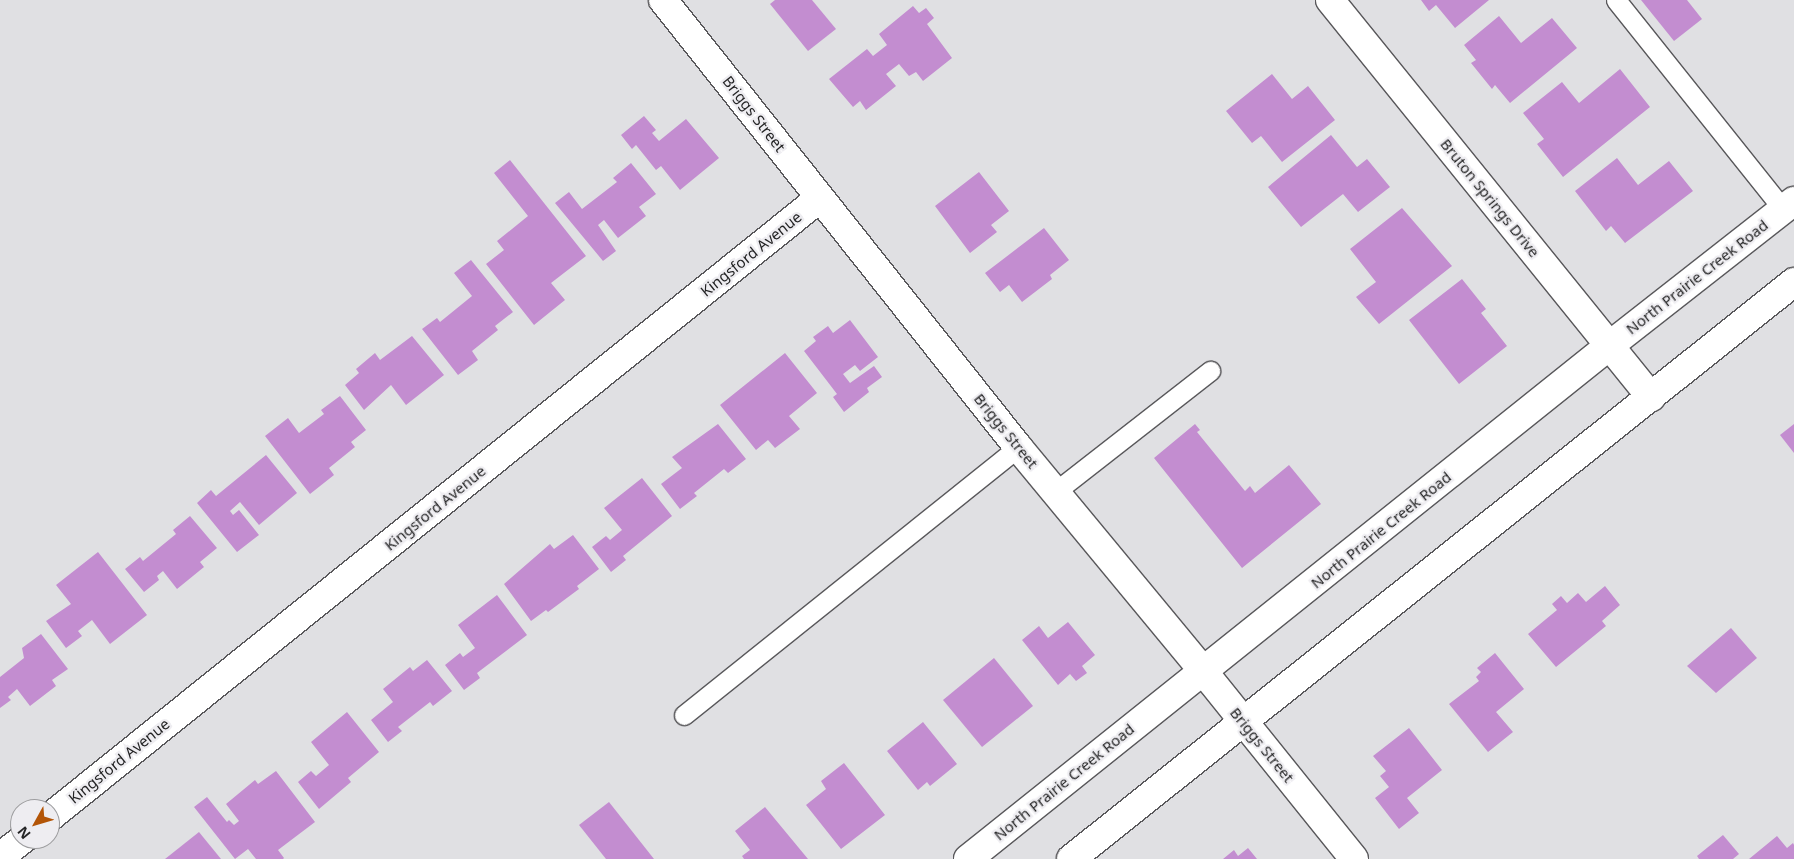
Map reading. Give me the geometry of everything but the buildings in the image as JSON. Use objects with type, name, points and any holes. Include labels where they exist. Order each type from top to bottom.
[{"type":"street","name":"Briggs Street","points":[[663,0],[1018,447],[1244,721],[1354,859]]},
{"type":"street","name":"Bruton Springs Drive","points":[[1330,0],[1651,397]]},
{"type":"street","name":"Kingsford Avenue","points":[[60,809],[820,198]]},
{"type":"street","name":"North Prairie Creek Road","points":[[968,859],[1609,346],[1789,205]]},
{"type":"street","points":[[1071,859],[1794,282]]},
{"type":"street","points":[[0,857],[10,849]]},
{"type":"lane","points":[[1616,0],[1789,205]]},
{"type":"lane","points":[[1055,492],[1210,371]]},
{"type":"lane","points":[[684,714],[1018,447]]}]
